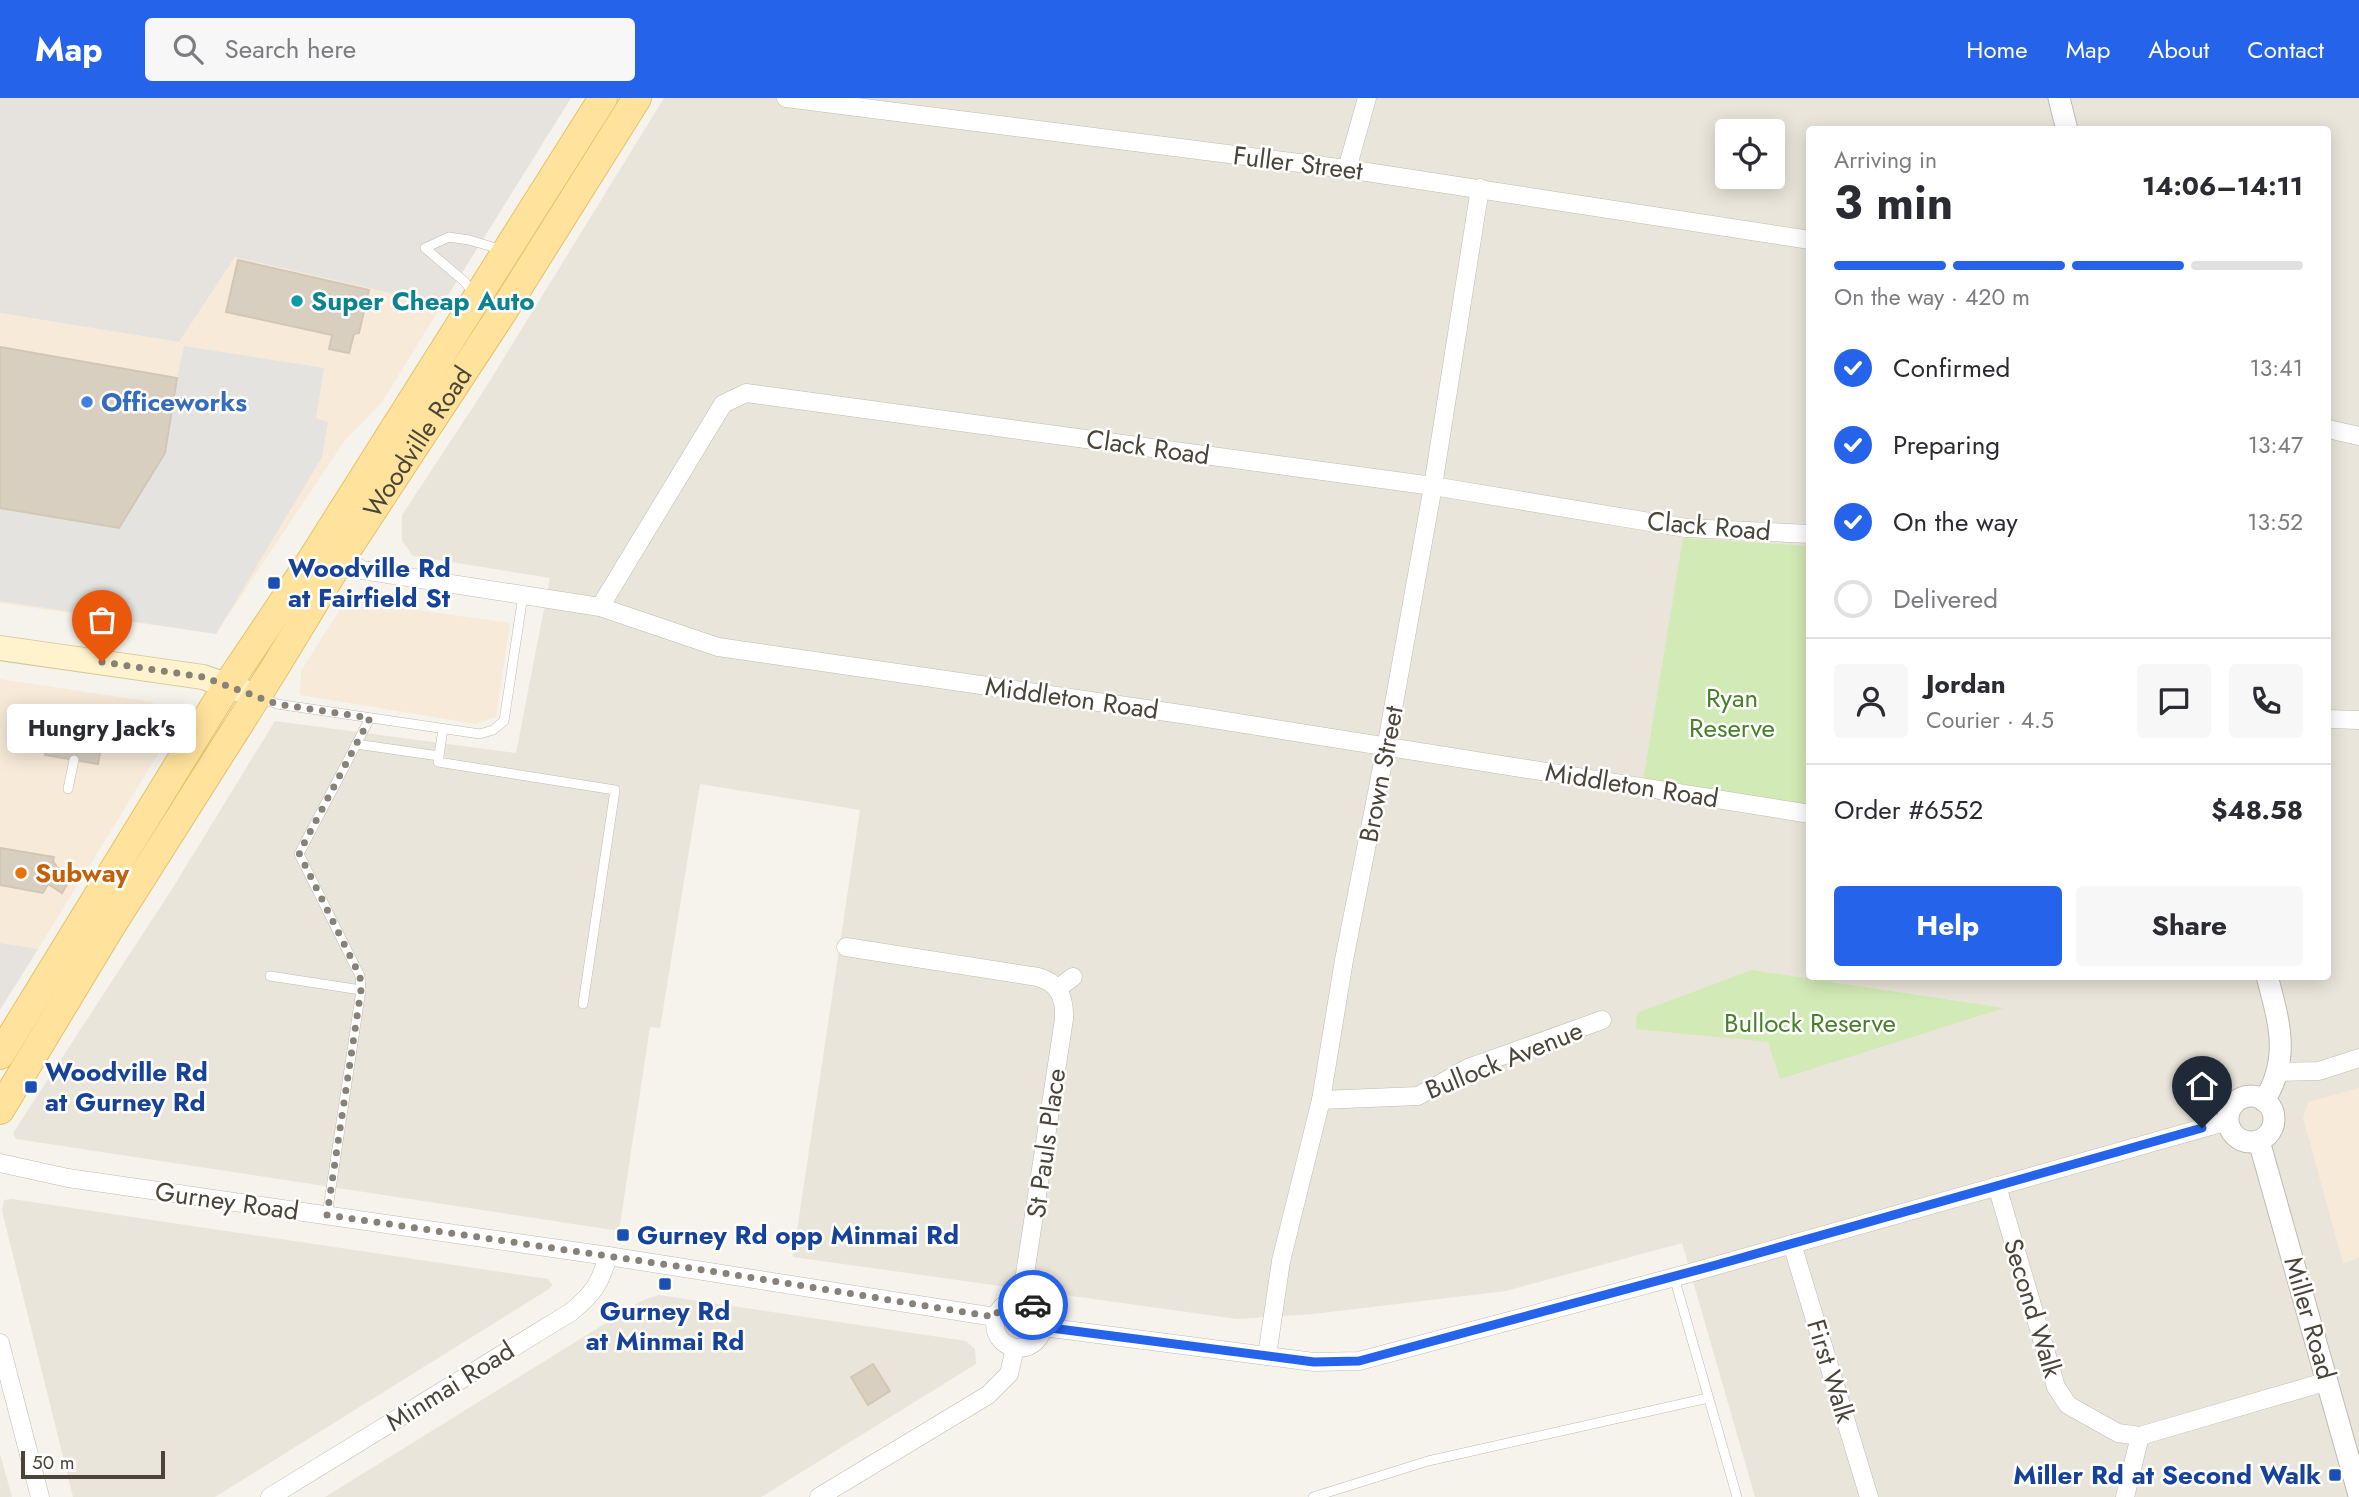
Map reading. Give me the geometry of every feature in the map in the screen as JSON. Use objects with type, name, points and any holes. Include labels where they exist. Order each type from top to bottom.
[{"type":"main road","name":"Woodville Road","points":[[0,1055],[228,684],[314,556],[603,98]]},
{"type":"main road","name":"Woodville Road","points":[[0,1110],[108,931],[342,557],[502,313],[636,98]]},
{"type":"main road","points":[[0,648],[203,677],[257,696]]},
{"type":"street","name":"Fuller Street","points":[[786,98],[1347,169],[1806,239]]},
{"type":"street","points":[[1347,169],[1367,98]]},
{"type":"street","points":[[2059,98],[2066,126]]},
{"type":"street","name":"Brown Street","points":[[1267,1356],[1281,1261],[1321,1100],[1344,960],[1387,746],[1433,486],[1480,188]]},
{"type":"street","name":"Clack Road","points":[[600,607],[723,404],[746,393],[1433,486],[1686,528],[1806,534]]},
{"type":"street","points":[[2331,430],[2359,436]]},
{"type":"street","name":"Middleton Road","points":[[342,557],[362,570],[600,607],[718,647],[1188,715],[1806,813]]},
{"type":"street","points":[[2331,719],[2359,720]]},
{"type":"street","points":[[846,947],[1038,977],[1058,988],[1073,977]]},
{"type":"street","points":[[2264,1101],[2279,1072],[2281,1044],[2268,980]]},
{"type":"street","name":"St Pauls Place","points":[[1021,1300],[1064,1019],[1065,1007],[1058,988]]},
{"type":"street","name":"Bullock Avenue","points":[[1321,1100],[1418,1096],[1468,1068],[1602,1020]]},
{"type":"street","points":[[2279,1072],[2319,1071],[2359,1058]]},
{"type":"street","points":[[2252,1097],[2264,1101],[2272,1112],[2273,1126],[2259,1141],[2245,1141],[2233,1134],[2228,1121],[2230,1108],[2240,1099],[2252,1097]]},
{"type":"street","points":[[1043,1327],[1314,1362],[1359,1361],[1674,1277],[2228,1121]]},
{"type":"street","name":"Miller Road","points":[[2259,1141],[2359,1495]]},
{"type":"street","name":"Gurney Road","points":[[0,1163],[68,1178],[608,1256],[995,1317]]},
{"type":"street","name":"Second Walk","points":[[1997,1186],[2056,1387],[2068,1405],[2118,1433],[2140,1436]]},
{"type":"street","name":"First Walk","points":[[1792,1244],[1869,1497]]},
{"type":"street","name":"Minmai Road","points":[[270,1497],[570,1312],[595,1289],[602,1278],[608,1256]]},
{"type":"street","points":[[1014,1300],[1021,1300],[1035,1306],[1043,1320],[1043,1327],[1036,1340],[1023,1348],[1015,1348],[1007,1345],[996,1334],[995,1317],[1002,1306],[1014,1300]]},
{"type":"street","points":[[0,1343],[4,1378],[40,1497]]},
{"type":"street","points":[[819,1497],[988,1395],[1009,1374],[1015,1348]]},
{"type":"street","points":[[2125,1497],[2140,1436],[2328,1381]]},
{"type":"lane","points":[[477,299],[465,282],[425,248],[449,237],[507,251]]},
{"type":"lane","points":[[257,696],[277,704],[443,729],[480,734],[493,730],[504,721],[523,595]]},
{"type":"lane","points":[[327,1215],[361,990],[360,976],[299,853],[370,718]]},
{"type":"lane","points":[[443,729],[438,762],[615,790],[583,1004]]},
{"type":"lane","points":[[356,744],[439,756]]},
{"type":"lane","points":[[68,789],[74,760]]},
{"type":"lane","points":[[270,976],[361,990]]},
{"type":"lane","points":[[1674,1277],[1737,1497]]},
{"type":"lane","points":[[1312,1497],[1427,1461],[1708,1398]]},
{"type":"shaded area","points":[[0,98],[571,98],[442,305],[235,257],[179,342],[0,313]]},
{"type":"shaded area","points":[[664,98],[2359,98],[2359,1497],[1755,1497],[1682,1243],[1506,1291],[1313,1314],[1237,1319],[793,1257],[860,810],[700,784],[660,1028],[650,1027],[619,1231],[16,1139],[13,1133],[172,889],[275,721],[516,753],[550,578],[413,556],[402,541],[402,515],[481,395]]},
{"type":"shaded area","points":[[235,257],[442,305],[382,402],[345,440],[216,634],[0,603],[0,313],[179,342]]},
{"type":"shaded area","points":[[184,346],[324,368],[316,418],[328,422],[322,457],[216,634],[0,601],[0,508],[119,528],[177,378]]},
{"type":"shaded area","points":[[346,600],[510,623],[496,717],[476,724],[300,695],[301,671]]},
{"type":"shaded area","points":[[0,679],[152,702],[173,730],[38,949],[0,943]]},
{"type":"shaded area","points":[[0,943],[38,949],[0,1010]]},
{"type":"shaded area","points":[[2359,1088],[2359,1258],[2343,1263],[2303,1118],[2308,1102]]},
{"type":"shaded area","points":[[12,1199],[548,1279],[552,1285],[215,1497],[73,1497],[2,1211],[4,1200]]},
{"type":"shaded area","points":[[659,1295],[966,1341],[975,1349],[976,1364],[761,1497],[325,1497],[643,1300]]},
{"type":"shaded area","points":[[0,1454],[12,1497],[0,1497]]},
{"type":"green space","name":"Ryan Reserve","points":[[1683,538],[1806,546],[1806,808],[1643,781]]},
{"type":"green space","name":"Bullock Reserve","points":[[1752,970],[2004,1008],[1780,1079],[1768,1042],[1636,1029],[1637,1013]]},
{"type":"building","name":"Super Cheap Auto","points":[[238,260],[369,290],[359,333],[354,334],[349,353],[329,349],[332,335],[226,312]]},
{"type":"building","points":[[0,347],[177,378],[165,453],[119,528],[0,508]]},
{"type":"building","points":[[35,707],[120,720],[116,745],[102,743],[98,764],[45,755],[50,725],[32,722]]},
{"type":"building","points":[[0,848],[54,857],[53,861],[57,867],[72,876],[62,893],[48,884],[43,893],[0,885]]},
{"type":"building","points":[[873,1364],[890,1391],[868,1405],[851,1377]]},
{"type":"way so far","points":[[102,662],[203,677],[277,704],[370,718],[299,853],[360,976],[361,990],[327,1215],[717,1272],[995,1317],[1002,1306],[1014,1300],[1033,1305]]},
{"type":"place","name":"Super Cheap Auto","points":[[297,301]]},
{"type":"place","name":"Officeworks","points":[[87,402]]},
{"type":"place","name":"Woodville Rd at Fairfield St","points":[[274,583]]},
{"type":"place","name":"Hungry Jack's","points":[[102,662]]},
{"type":"place","name":"Subway","points":[[21,873]]},
{"type":"place","name":"Woodville Rd at Gurney Rd","points":[[31,1087]]},
{"type":"place","name":"Gurney Rd opp Minmai Rd","points":[[623,1235]]},
{"type":"place","name":"Gurney Rd at Minmai Rd","points":[[665,1284]]},
{"type":"place","name":"Miller Rd at Second Walk","points":[[2335,1475]]},
{"type":"route","points":[[1033,1305],[1040,1312],[1043,1327],[1314,1362],[1359,1361],[1716,1265],[2202,1128]]}]
